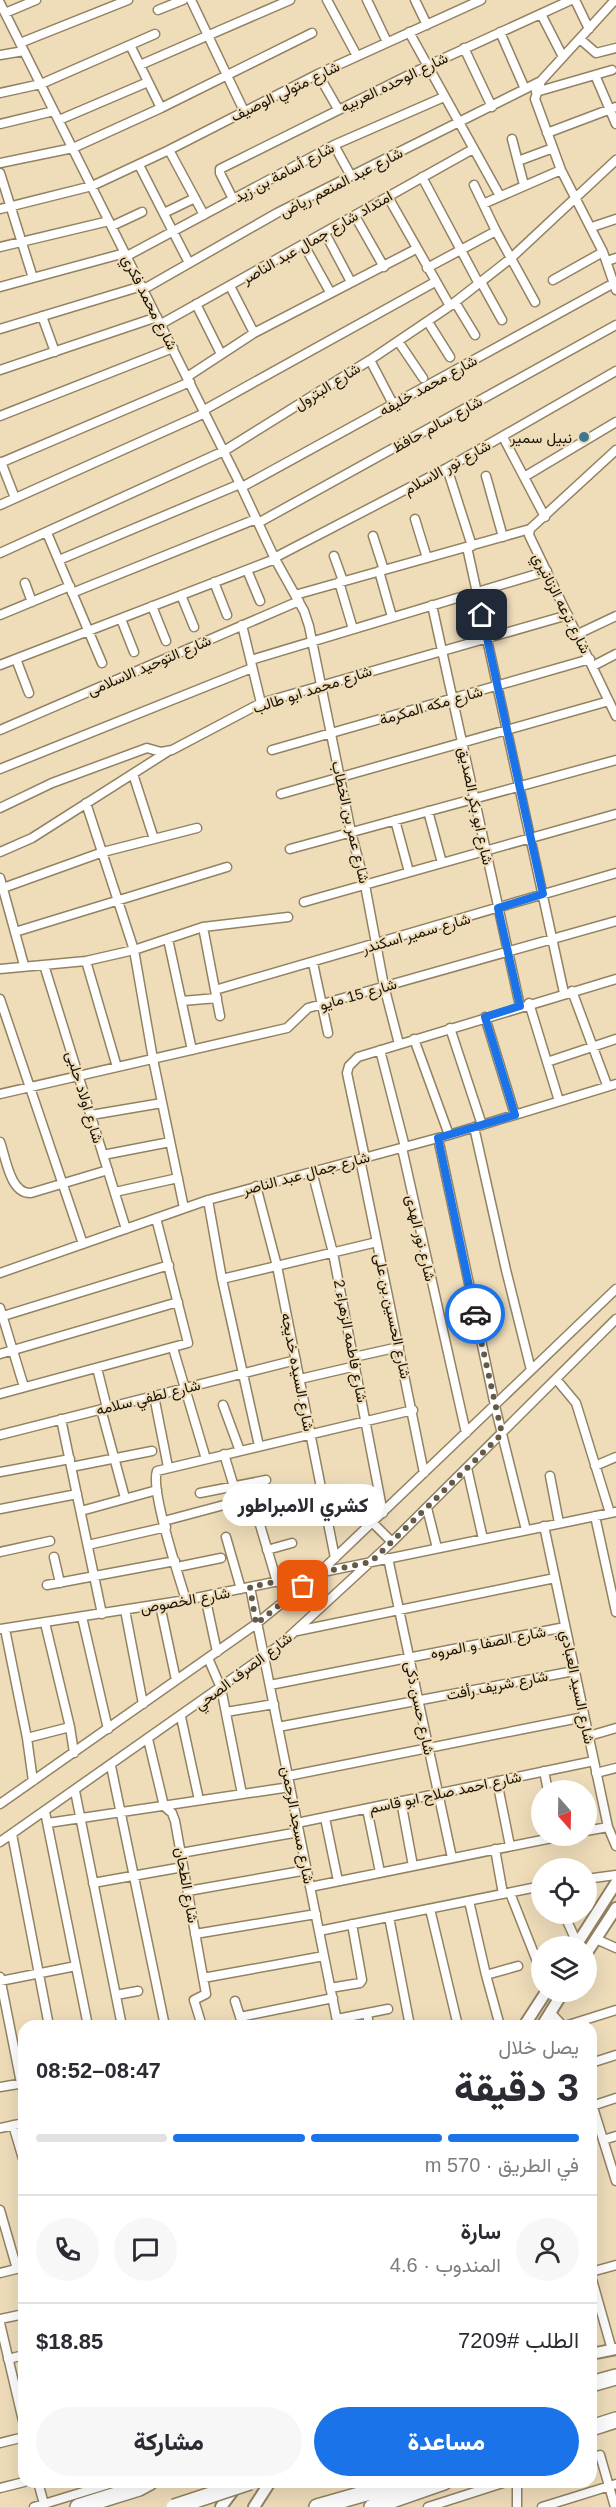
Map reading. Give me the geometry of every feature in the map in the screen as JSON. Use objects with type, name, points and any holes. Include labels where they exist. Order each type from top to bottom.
[{"type":"highway","points":[[597,2378],[613,2378]]},
{"type":"highway","points":[[597,2382],[613,2378]]},
{"type":"highway","points":[[597,2426],[616,2420]]},
{"type":"highway","points":[[78,2507],[139,2488]]},
{"type":"highway","points":[[174,2507],[232,2488]]},
{"type":"highway","points":[[317,2507],[384,2488]]},
{"type":"highway","points":[[372,2507],[427,2488]]},
{"type":"main road","points":[[582,1936],[616,1882]]},
{"type":"main road","points":[[597,1938],[616,1909]]},
{"type":"main road","points":[[528,2020],[540,2002]]},
{"type":"main road","points":[[545,2020],[556,2002]]},
{"type":"main road","points":[[597,2353],[614,2349]]},
{"type":"main road","points":[[220,2507],[234,2488]]},
{"type":"main road","points":[[254,2507],[266,2488]]},
{"type":"street","points":[[5,13],[36,0]]},
{"type":"street","points":[[0,56],[128,0]]},
{"type":"street","points":[[158,10],[183,0]]},
{"type":"street","points":[[191,0],[244,111]]},
{"type":"street","points":[[140,65],[290,0]]},
{"type":"street","points":[[327,0],[357,56]]},
{"type":"street","points":[[368,0],[387,42]]},
{"type":"street","points":[[415,0],[427,25]]},
{"type":"street","name":"شارع متولي الوصيف","points":[[0,209],[92,186],[169,150],[318,74],[481,0]]},
{"type":"street","points":[[573,0],[589,29]]},
{"type":"street","name":"شارع الوحده العربيه","points":[[233,199],[220,169],[464,48],[573,0]]},
{"type":"street","points":[[615,1],[541,81],[536,92],[536,105],[561,170],[592,227],[615,286]]},
{"type":"street","name":"شارع محمد فكري","points":[[0,3],[241,485],[274,558],[297,598]]},
{"type":"street","points":[[542,14],[563,57]]},
{"type":"street","points":[[409,32],[500,196]]},
{"type":"street","points":[[500,32],[525,89]]},
{"type":"street","points":[[0,163],[73,148],[161,108],[312,33]]},
{"type":"street","points":[[0,93],[40,84],[155,34]]},
{"type":"street","points":[[580,39],[596,53],[616,48]]},
{"type":"street","points":[[130,45],[161,108]]},
{"type":"street","points":[[464,48],[492,107]]},
{"type":"street","points":[[536,92],[612,70]]},
{"type":"street","points":[[318,74],[338,109]]},
{"type":"street","points":[[595,75],[613,108],[616,124]]},
{"type":"street","name":"شارع عبد المنعم رياض","points":[[0,329],[143,288],[277,213],[541,81]]},
{"type":"street","points":[[0,124],[57,116],[148,82]]},
{"type":"street","name":"شارع أسامة بن زيد","points":[[0,286],[126,254],[174,233],[334,145],[444,97]]},
{"type":"street","points":[[547,133],[613,108]]},
{"type":"street","points":[[512,139],[524,185]]},
{"type":"street","points":[[334,145],[351,176]]},
{"type":"street","points":[[518,161],[553,148]]},
{"type":"street","name":"امتداد شارع جمال عبد الناصر","points":[[0,370],[159,320],[196,304],[474,149]]},
{"type":"street","points":[[169,150],[204,215]]},
{"type":"street","name":"شارع البترول","points":[[0,553],[224,451],[370,360],[453,304],[510,259],[616,160]]},
{"type":"street","points":[[138,165],[189,263]]},
{"type":"street","points":[[483,204],[561,170]]},
{"type":"street","points":[[0,173],[33,278]]},
{"type":"street","points":[[422,177],[460,249],[502,320]]},
{"type":"street","points":[[474,185],[495,231],[535,302]]},
{"type":"street","points":[[388,197],[435,282],[475,335]]},
{"type":"street","points":[[164,213],[195,198]]},
{"type":"street","points":[[0,247],[111,223],[142,212]]},
{"type":"street","points":[[355,216],[384,267]]},
{"type":"street","points":[[592,227],[616,219]]},
{"type":"street","points":[[427,268],[495,231]]},
{"type":"street","points":[[326,233],[351,282]]},
{"type":"street","points":[[304,245],[330,292]]},
{"type":"street","points":[[15,498],[1,462],[189,380],[221,354],[254,333],[416,249]]},
{"type":"street","points":[[553,280],[603,252]]},
{"type":"street","points":[[607,261],[616,258]]},
{"type":"street","points":[[0,505],[204,411],[435,282]]},
{"type":"street","points":[[230,286],[254,333]]},
{"type":"street","name":"شارع محمد خليفه","points":[[59,560],[241,485],[615,286]]},
{"type":"street","points":[[196,304],[221,354]]},
{"type":"street","points":[[42,316],[56,352]]},
{"type":"street","points":[[428,322],[450,357]]},
{"type":"street","name":"شارع سالم حافظ","points":[[0,614],[257,521],[616,325]]},
{"type":"street","points":[[398,341],[423,378]]},
{"type":"street","points":[[0,416],[173,348]]},
{"type":"street","points":[[370,360],[393,404]]},
{"type":"street","name":"شارع نور الاسلام","points":[[274,558],[447,468],[616,371]]},
{"type":"street","points":[[524,477],[616,422]]},
{"type":"street","points":[[503,436],[545,517]]},
{"type":"street","points":[[530,530],[616,451]]},
{"type":"street","points":[[447,468],[470,546],[477,592],[553,939],[568,992],[612,1085]]},
{"type":"street","points":[[486,476],[503,537]]},
{"type":"street","points":[[415,519],[427,558]]},
{"type":"street","name":"شارع التوحيد الاسلامى","points":[[0,730],[242,625],[297,598],[341,582],[530,530]]},
{"type":"street","name":"شارع ترعه الزنانيري","points":[[530,530],[530,540],[612,701],[616,716]]},
{"type":"street","points":[[47,533],[102,663]]},
{"type":"street","points":[[373,536],[392,617]]},
{"type":"street","points":[[334,556],[353,629]]},
{"type":"street","points":[[0,665],[274,558]]},
{"type":"street","points":[[247,570],[260,601]]},
{"type":"street","points":[[0,768],[312,641],[547,571]]},
{"type":"street","points":[[214,582],[227,615]]},
{"type":"street","points":[[25,583],[32,602]]},
{"type":"street","points":[[181,595],[195,627]]},
{"type":"street","name":"شارع عمر بن الخطاب","points":[[297,598],[312,641],[351,832],[365,885],[384,986],[399,1044]]},
{"type":"street","name":"شارع ابو بكر الصديق","points":[[432,605],[520,1006]]},
{"type":"street","points":[[152,606],[166,641]]},
{"type":"street","name":"شارع محمد ابو طالب","points":[[0,808],[52,783],[147,748],[167,752],[261,703],[568,615]]},
{"type":"street","points":[[578,634],[616,616]]},
{"type":"street","points":[[121,618],[134,652]]},
{"type":"street","points":[[242,625],[261,703]]},
{"type":"street","points":[[592,663],[616,654]]},
{"type":"street","points":[[16,659],[29,693]]},
{"type":"street","name":"شارع مكه المكرمة","points":[[272,750],[452,698],[592,663]]},
{"type":"street","points":[[281,794],[612,701]]},
{"type":"street","points":[[0,852],[32,838],[167,752]]},
{"type":"street","points":[[290,849],[616,759]]},
{"type":"street","points":[[133,774],[153,839]]},
{"type":"street","points":[[86,803],[134,950],[153,1059],[184,1208]]},
{"type":"street","points":[[428,811],[442,863]]},
{"type":"street","points":[[304,902],[616,814]]},
{"type":"street","points":[[395,820],[409,872]]},
{"type":"street","points":[[3,888],[102,852],[197,828]]},
{"type":"street","points":[[15,932],[227,867]]},
{"type":"street","name":"شارع سمير اسكندر","points":[[182,1001],[216,994],[616,873]]},
{"type":"street","points":[[0,878],[24,965]]},
{"type":"street","points":[[0,969],[86,961],[134,950],[203,927],[288,917]]},
{"type":"street","name":"شارع 15 مايو","points":[[0,1094],[287,1028],[304,1010],[322,1004],[616,921]]},
{"type":"street","points":[[203,927],[220,1016]]},
{"type":"street","points":[[168,939],[192,1050]]},
{"type":"street","points":[[86,961],[117,1067]]},
{"type":"street","points":[[313,963],[328,1033]]},
{"type":"street","name":"شارع اولاد حلبى","points":[[44,964],[126,1229]]},
{"type":"street","points":[[380,1050],[529,1003],[616,979]]},
{"type":"street","points":[[0,999],[83,1244]]},
{"type":"street","points":[[529,1003],[559,1101]]},
{"type":"street","points":[[485,1017],[515,1115]]},
{"type":"street","points":[[450,1028],[478,1126],[506,1270],[531,1370]]},
{"type":"street","points":[[414,1039],[448,1135]]},
{"type":"street","points":[[547,1062],[616,1039]]},
{"type":"street","name":"شارع الحسين بن على","points":[[380,1050],[358,1057],[349,1066],[347,1072],[424,1473]]},
{"type":"street","name":"شارع نور الهدى","points":[[380,1050],[466,1433]]},
{"type":"street","name":"شارع جمال عبد الناصر","points":[[0,1273],[208,1200],[403,1148],[612,1085]]},
{"type":"street","points":[[91,1115],[162,1103]]},
{"type":"street","points":[[438,1138],[495,1406],[526,1530]]},
{"type":"street","points":[[0,1142],[14,1183],[24,1194],[108,1170]]},
{"type":"street","points":[[103,1155],[170,1142]]},
{"type":"street","name":"شارع فاطمه الزهراء 2","points":[[312,1171],[333,1253],[383,1513]]},
{"type":"street","points":[[114,1192],[178,1178]]},
{"type":"street","name":"شارع السيده خديجه","points":[[256,1186],[277,1266],[334,1558]]},
{"type":"street","points":[[208,1200],[222,1279],[259,1446]]},
{"type":"street","points":[[0,1394],[185,1345],[189,1341],[156,1218]]},
{"type":"street","points":[[222,1279],[378,1242]]},
{"type":"street","points":[[24,1388],[1,1314],[169,1265]]},
{"type":"street","name":"شارع الصرف الصحي","points":[[0,1804],[256,1624],[319,1573],[616,1289]]},
{"type":"street","points":[[0,1354],[178,1302]]},
{"type":"street","name":"شارع الصرف الصحي","points":[[0,1842],[264,1659],[392,1542],[616,1319]]},
{"type":"street","points":[[300,1379],[399,1347]]},
{"type":"street","points":[[173,1348],[206,1459]]},
{"type":"street","name":"شارع لطفي سلامه","points":[[0,1434],[296,1360]]},
{"type":"street","points":[[97,1368],[115,1459],[126,1498]]},
{"type":"street","points":[[556,1379],[574,1399],[595,1466],[613,1513]]},
{"type":"street","points":[[154,1396],[168,1467]]},
{"type":"street","points":[[223,1405],[240,1451]]},
{"type":"street","points":[[186,1600],[157,1490],[155,1475],[159,1470],[412,1410]]},
{"type":"street","points":[[61,1419],[102,1614]]},
{"type":"street","points":[[0,1472],[115,1459],[152,1451]]},
{"type":"street","points":[[224,1454],[239,1501]]},
{"type":"street","points":[[595,1466],[616,1457]]},
{"type":"street","points":[[467,1468],[483,1539]]},
{"type":"street","points":[[550,1476],[559,1523]]},
{"type":"street","points":[[200,1492],[267,1480]]},
{"type":"street","points":[[81,1511],[157,1490]]},
{"type":"street","points":[[0,1509],[77,1494]]},
{"type":"street","points":[[88,1545],[251,1497],[277,1582]]},
{"type":"street","points":[[305,1506],[324,1501]]},
{"type":"street","points":[[427,1508],[437,1548]]},
{"type":"street","points":[[257,1516],[281,1510]]},
{"type":"street","name":"شارع الخصوص","points":[[2,1629],[160,1605],[613,1513]]},
{"type":"street","points":[[595,1516],[616,1612]]},
{"type":"street","points":[[373,1523],[392,1542]]},
{"type":"street","name":"شارع السيد العبادي","points":[[544,1526],[608,1827],[616,1846]]},
{"type":"street","name":"شارع مسجد الرحمن","points":[[226,1537],[246,1588],[270,1685],[337,2020]]},
{"type":"street","points":[[0,1552],[50,1541]]},
{"type":"street","points":[[267,1550],[292,1543]]},
{"type":"street","points":[[54,1557],[60,1583]]},
{"type":"street","points":[[47,1585],[221,1558]]},
{"type":"street","name":"شارع حسن ذكى","points":[[388,1558],[452,1858]]},
{"type":"street","points":[[296,1631],[555,1578]]},
{"type":"street","points":[[205,1596],[217,1652]]},
{"type":"street","points":[[160,1605],[176,1680]]},
{"type":"street","points":[[125,1610],[143,1704]]},
{"type":"street","points":[[82,1617],[108,1729]]},
{"type":"street","points":[[45,1623],[74,1753]]},
{"type":"street","name":"شارع الصفا و المروه","points":[[270,1685],[565,1627]]},
{"type":"street","points":[[2,1629],[27,1738],[33,1781]]},
{"type":"street","points":[[208,1658],[221,1688],[243,1794]]},
{"type":"street","name":"شارع شريف رأفت","points":[[278,1727],[574,1671]]},
{"type":"street","points":[[226,1712],[274,1704]]},
{"type":"street","points":[[181,1717],[199,1800]]},
{"type":"street","points":[[288,1776],[584,1717]]},
{"type":"street","points":[[27,1738],[70,1727]]},
{"type":"street","points":[[589,1736],[616,1728]]},
{"type":"street","name":"شارع الطحان","points":[[148,1739],[164,1806],[175,1818],[203,1978]]},
{"type":"street","name":"شارع احمد صلاح ابو قاسم","points":[[181,1852],[298,1828],[325,1818],[594,1761]]},
{"type":"street","points":[[111,1766],[164,2020]]},
{"type":"street","points":[[596,1773],[616,1768]]},
{"type":"street","points":[[544,1771],[546,1780]]},
{"type":"street","points":[[497,1781],[510,1846]]},
{"type":"street","points":[[48,1823],[290,1787]]},
{"type":"street","points":[[75,1791],[121,2020]]},
{"type":"street","points":[[401,1802],[413,1866]]},
{"type":"street","points":[[367,1809],[380,1872]]},
{"type":"street","points":[[45,1812],[87,2020]]},
{"type":"street","points":[[325,1818],[338,1881]]},
{"type":"street","points":[[597,1829],[608,1827]]},
{"type":"street","points":[[12,1834],[48,2020]]},
{"type":"street","points":[[310,1887],[531,1842]]},
{"type":"street","points":[[495,1849],[507,1893],[531,1949]]},
{"type":"street","points":[[93,1883],[183,1867]]},
{"type":"street","points":[[188,1892],[307,1870]]},
{"type":"street","points":[[597,1878],[616,1875]]},
{"type":"street","points":[[319,1931],[531,1888]]},
{"type":"street","points":[[469,1901],[498,2020]]},
{"type":"street","points":[[430,1909],[457,2020]]},
{"type":"street","points":[[195,1934],[316,1914]]},
{"type":"street","points":[[389,1917],[409,2020]]},
{"type":"street","points":[[330,1988],[360,1983],[362,1980],[352,1924]]},
{"type":"street","points":[[597,1940],[616,1948]]},
{"type":"street","points":[[200,2020],[194,2000],[206,1994],[203,1978],[324,1956]]},
{"type":"street","points":[[18,2064],[0,1979],[76,1966]]},
{"type":"street","points":[[486,1975],[518,1966]]},
{"type":"street","points":[[116,1995],[138,1991]]},
{"type":"street","points":[[240,2017],[333,1998]]},
{"type":"street","points":[[235,2001],[241,2020]]},
{"type":"street","points":[[346,2020],[388,2009]]},
{"type":"street","points":[[584,2020],[616,2010]]},
{"type":"street","points":[[550,2012],[558,2020]]},
{"type":"street","points":[[367,2013],[368,2020]]},
{"type":"street","points":[[597,2061],[616,2055]]},
{"type":"street","points":[[0,2087],[18,2084]]},
{"type":"street","points":[[597,2102],[616,2098]]},
{"type":"street","points":[[597,2120],[615,2171],[616,2181]]},
{"type":"street","points":[[0,2128],[18,2124]]},
{"type":"street","points":[[13,2125],[18,2142]]},
{"type":"street","points":[[603,2140],[616,2136]]},
{"type":"street","points":[[0,2210],[18,2260]]},
{"type":"street","points":[[597,2272],[616,2265]]},
{"type":"street","points":[[0,2273],[18,2269]]},
{"type":"street","points":[[597,2294],[614,2349]]},
{"type":"street","points":[[18,2316],[0,2321],[18,2399]]},
{"type":"street","points":[[9,2359],[18,2357]]},
{"type":"street","points":[[0,2443],[18,2438]]},
{"type":"street","points":[[600,2455],[613,2485],[615,2507]]},
{"type":"street","points":[[0,2488],[18,2484]]},
{"type":"street","points":[[543,2507],[613,2485]]},
{"type":"street","points":[[40,2488],[44,2504]]},
{"type":"street","points":[[33,2507],[96,2488]]},
{"type":"street","points":[[428,2507],[487,2488]]},
{"type":"street","points":[[517,2488],[517,2507]]},
{"type":"way so far","points":[[303,1586],[256,1624],[250,1587],[371,1562],[502,1434],[475,1314]]},
{"type":"place","name":"نبيل سمير","points":[[584,437]]},
{"type":"place","name":"كشري الامبراطور","points":[[303,1586]]},
{"type":"route","points":[[475,1314],[438,1138],[515,1115],[485,1017],[520,1006],[498,908],[543,894],[482,615]]}]
